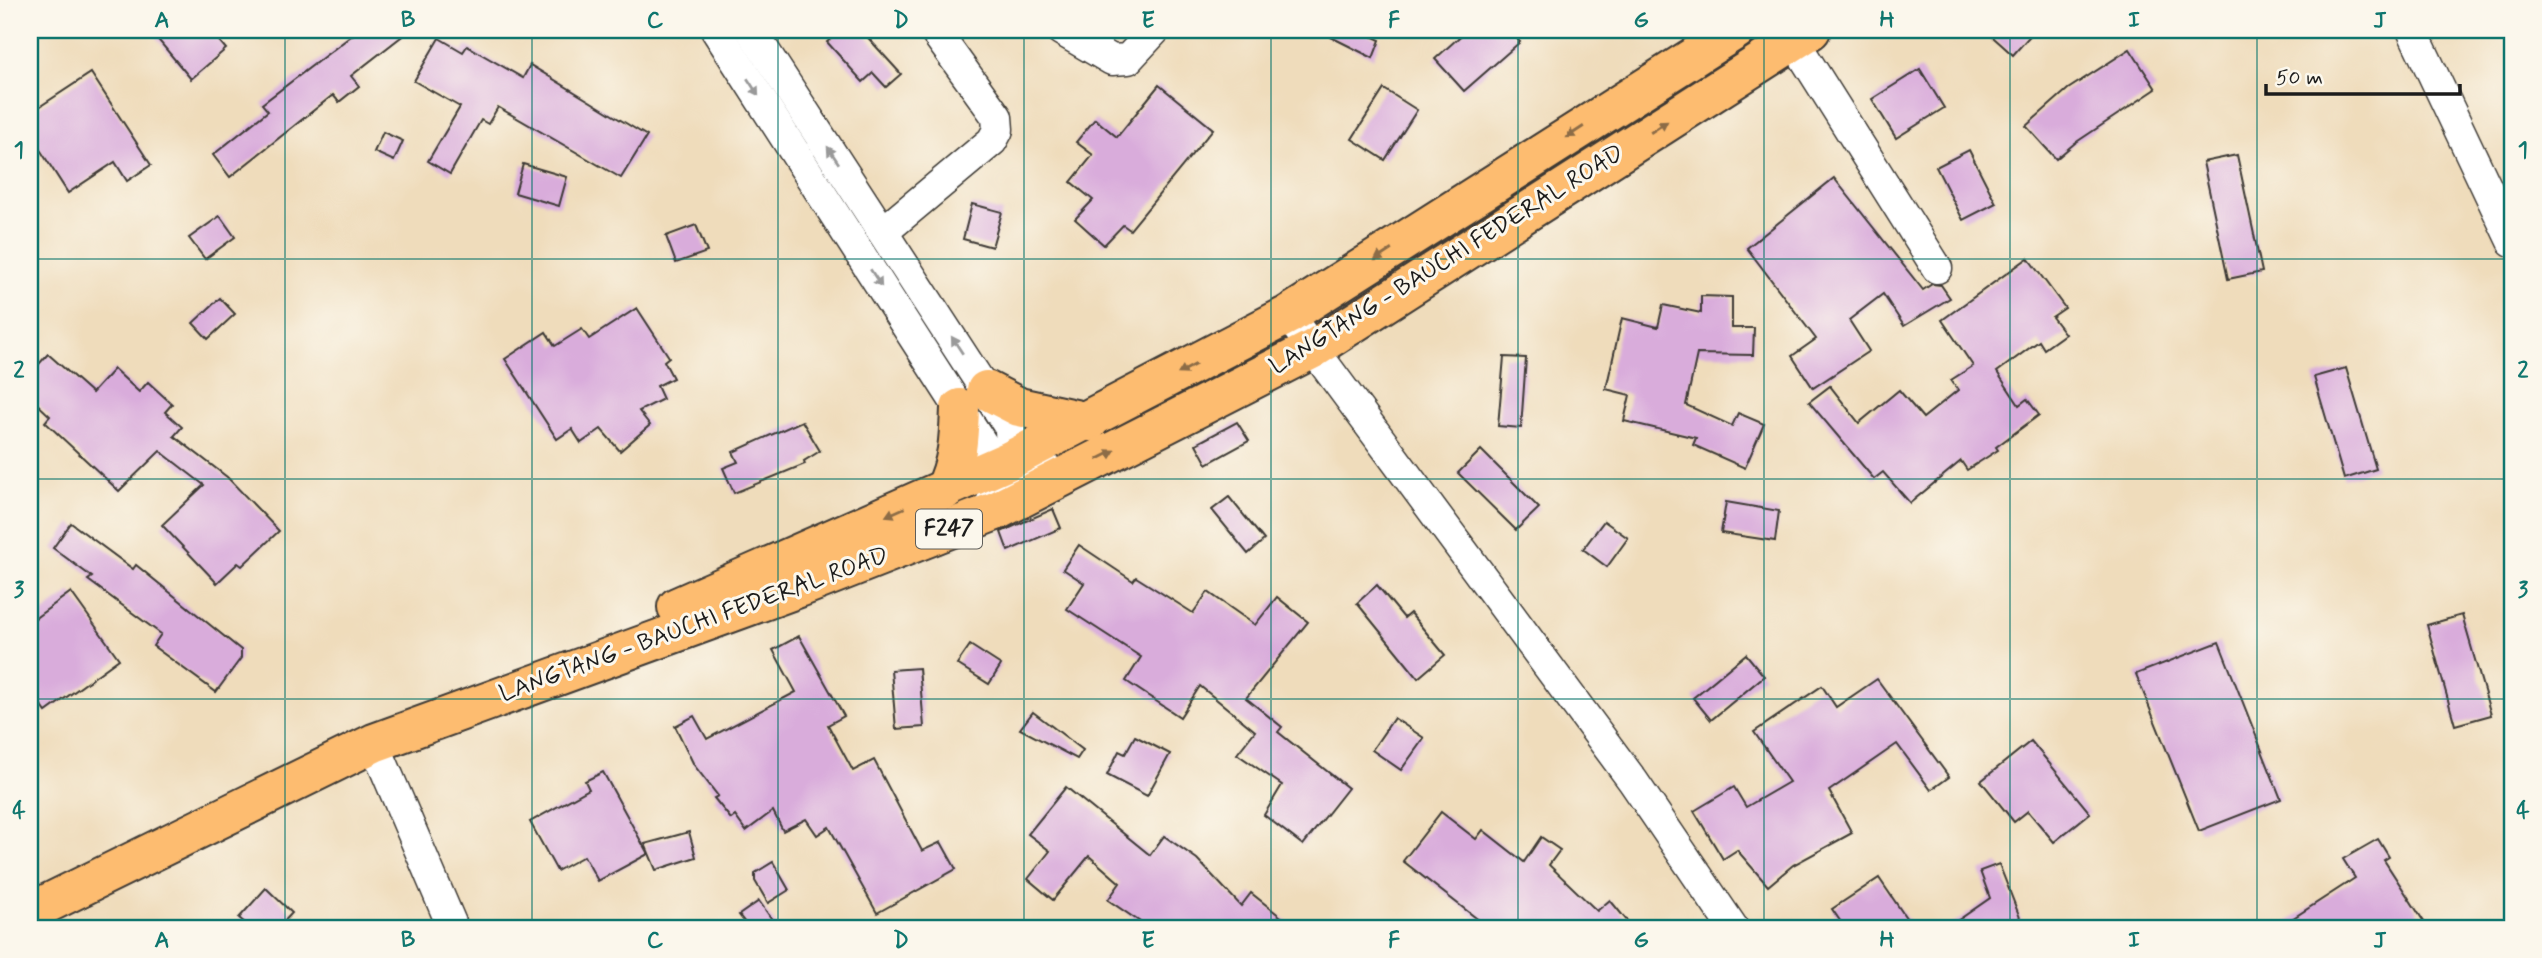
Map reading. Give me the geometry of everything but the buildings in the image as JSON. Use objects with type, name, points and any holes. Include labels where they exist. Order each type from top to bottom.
[{"type":"main road","name":"LANGTANG - BAUCHI FEDERAL ROAD","points":[[30,889],[944,491],[1089,422],[1288,315],[1736,30]]},
{"type":"main road","name":"LANGTANG - BAUCHI FEDERAL ROAD","points":[[30,912],[374,743],[799,588],[986,515],[1313,349],[1802,35]]},
{"type":"main road","points":[[944,491],[953,474],[973,399],[1089,422]]},
{"type":"street","points":[[716,30],[973,399],[1010,428],[1013,441],[1009,461],[986,515]]},
{"type":"street","points":[[751,30],[884,231],[973,399]]},
{"type":"street","points":[[884,231],[992,141],[998,130],[997,117],[934,30]]},
{"type":"street","points":[[1061,30],[1112,60],[1128,59],[1155,30]]},
{"type":"street","points":[[2412,30],[2512,241]]},
{"type":"street","points":[[1802,35],[1937,268]]},
{"type":"street","points":[[1288,315],[1633,781],[1733,928]]},
{"type":"street","points":[[1009,461],[1066,475]]},
{"type":"street","points":[[374,743],[453,928]]}]
